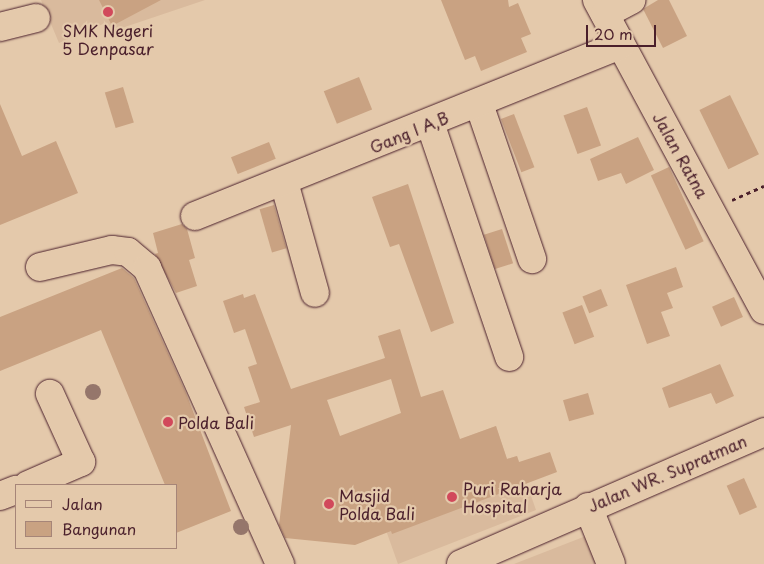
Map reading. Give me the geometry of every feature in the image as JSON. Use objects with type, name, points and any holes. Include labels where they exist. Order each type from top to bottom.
[{"type":"street","points":[[601,7],[631,0]]},
{"type":"street","name":"Jalan Ratna","points":[[601,7],[764,310]]},
{"type":"street","points":[[0,28],[36,18]]},
{"type":"street","name":"Gang I A,B","points":[[195,216],[479,104],[621,45]]},
{"type":"street","points":[[479,104],[532,259]]},
{"type":"street","points":[[430,123],[509,357]]},
{"type":"street","points":[[284,182],[315,293]]},
{"type":"street","points":[[40,267],[112,250],[128,252],[147,268],[280,564]]},
{"type":"street","points":[[30,484],[81,462],[50,394]]},
{"type":"street","name":"Jalan WR. Supratman","points":[[472,562],[588,507],[764,432]]},
{"type":"street","points":[[0,496],[15,490]]},
{"type":"street","points":[[588,507],[611,564]]},
{"type":"path","points":[[711,210],[764,186]]},
{"type":"shaded area","name":"SMK Negeri 5 Denpasar","points":[[41,0],[205,0],[107,33],[103,24],[59,43]]},
{"type":"shaded area","name":"Puri Raharja Hospital","points":[[496,426],[507,459],[517,456],[536,510],[398,564],[366,474]]},
{"type":"shaded area","name":"Puri Raharja Hospital","points":[[591,534],[602,564],[514,564]]},
{"type":"building","points":[[99,0],[161,0],[112,26]]},
{"type":"building","points":[[441,0],[508,0],[509,7],[518,3],[531,34],[521,38],[527,52],[481,71],[475,56],[465,60]]},
{"type":"building","points":[[658,0],[669,0],[687,36],[663,48],[643,9]]},
{"type":"building","points":[[359,77],[372,109],[337,124],[324,91]]},
{"type":"building","points":[[123,87],[134,122],[116,128],[105,93]]},
{"type":"building","points":[[730,95],[759,154],[728,169],[699,110]]},
{"type":"building","points":[[0,104],[22,156],[56,141],[78,193],[0,225]]},
{"type":"building","points":[[587,107],[601,146],[578,154],[564,116]]},
{"type":"building","points":[[514,114],[534,167],[521,172],[501,119]]},
{"type":"building","points":[[638,137],[654,170],[626,184],[621,173],[598,181],[590,159]]},
{"type":"building","points":[[269,142],[276,159],[238,174],[231,157]]},
{"type":"building","points":[[669,167],[704,241],[686,250],[651,175]]},
{"type":"building","points":[[408,184],[454,323],[431,332],[399,244],[390,247],[372,197]]},
{"type":"building","points":[[274,205],[286,248],[272,252],[260,209]]},
{"type":"building","points":[[182,224],[187,229],[195,258],[189,260],[197,286],[176,293],[155,254],[158,253],[153,233]]},
{"type":"building","points":[[502,229],[513,263],[495,269],[484,235]]},
{"type":"building","points":[[676,267],[683,287],[667,293],[673,308],[661,312],[670,336],[647,344],[626,285]]},
{"type":"building","name":"Polda Bali","points":[[122,268],[134,278],[186,393],[231,511],[178,532],[178,484],[165,484],[101,330],[0,371],[0,317]]},
{"type":"building","points":[[601,289],[608,306],[589,313],[582,296]]},
{"type":"building","points":[[243,294],[244,298],[255,294],[291,389],[385,358],[378,336],[400,329],[421,397],[443,390],[460,439],[496,426],[507,459],[517,456],[519,462],[550,452],[557,472],[392,534],[391,531],[355,545],[285,538],[279,525],[291,425],[254,437],[244,407],[260,402],[248,367],[257,364],[245,329],[234,333],[223,301]],"holes":[[[391,379],[401,413],[340,436],[327,400]]]},
{"type":"building","points":[[734,297],[743,317],[721,327],[712,307]]},
{"type":"building","points":[[582,305],[594,337],[575,344],[562,313]]},
{"type":"building","points":[[720,364],[734,396],[716,404],[711,393],[669,408],[662,388]]},
{"type":"building","points":[[588,393],[594,414],[569,421],[563,400]]},
{"type":"building","points":[[744,478],[757,507],[740,515],[727,486]]},
{"type":"place","name":"SMK Negeri 5 Denpasar","points":[[108,12]]},
{"type":"place","name":"Polda Bali","points":[[168,422]]},
{"type":"place","name":"Puri Raharja Hospital","points":[[452,497]]},
{"type":"place","name":"Masjid Polda Bali","points":[[329,504]]}]
